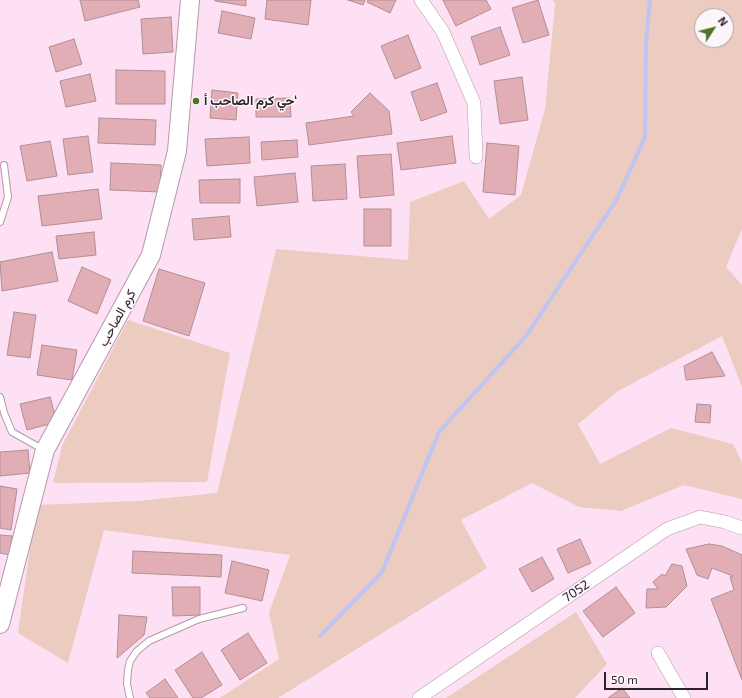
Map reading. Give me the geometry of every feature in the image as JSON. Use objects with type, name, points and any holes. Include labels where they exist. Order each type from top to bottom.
[{"type":"street","name":"كرم الصاحب","points":[[0,624],[45,450],[151,254],[178,151],[190,0]]},
{"type":"street","points":[[421,0],[443,32],[474,103],[476,157]]},
{"type":"street","name":"7052","points":[[419,698],[667,529],[700,516],[742,528]]},
{"type":"street","points":[[658,653],[680,688],[684,698]]},
{"type":"lane","points":[[0,222],[8,197],[4,165]]},
{"type":"lane","points":[[0,194],[8,197]]},
{"type":"lane","points":[[0,397],[4,414],[12,432],[45,450]]},
{"type":"lane","points":[[130,698],[127,684],[130,661],[137,651],[149,641],[192,622],[243,608]]},
{"type":"shaded area","points":[[553,0],[742,0],[742,229],[726,267],[742,285],[742,387],[722,336],[618,391],[578,424],[600,464],[671,428],[733,444],[742,462],[742,499],[684,485],[621,511],[579,507],[532,483],[461,520],[487,568],[278,698],[220,698],[279,659],[269,613],[290,555],[104,530],[68,663],[18,633],[36,505],[138,501],[217,493],[276,249],[408,260],[410,202],[464,181],[489,219],[521,195],[545,109],[555,4]]},
{"type":"shaded area","points":[[128,320],[230,353],[207,482],[53,483],[62,446]]},
{"type":"shaded area","points":[[576,612],[607,664],[575,698],[446,698]]},
{"type":"building","points":[[80,0],[138,0],[140,7],[85,21]]},
{"type":"building","points":[[246,0],[246,6],[215,1]]},
{"type":"building","points":[[267,0],[311,0],[308,25],[265,19]]},
{"type":"building","points":[[348,0],[365,0],[363,5]]},
{"type":"building","points":[[368,0],[396,0],[390,13],[367,2]]},
{"type":"building","points":[[443,0],[486,0],[491,9],[456,26]]},
{"type":"building","points":[[538,0],[549,35],[523,43],[512,8]]},
{"type":"building","points":[[222,11],[255,18],[251,39],[218,33]]},
{"type":"building","points":[[171,17],[173,52],[143,54],[141,19]]},
{"type":"building","points":[[500,27],[510,55],[480,65],[471,37]]},
{"type":"building","points":[[408,35],[421,68],[395,79],[381,46]]},
{"type":"building","points":[[74,39],[82,64],[56,72],[49,47]]},
{"type":"building","points":[[116,70],[165,71],[165,104],[116,104]]},
{"type":"building","points":[[90,74],[96,101],[66,107],[60,81]]},
{"type":"building","points":[[522,77],[528,120],[500,124],[494,81]]},
{"type":"building","points":[[437,83],[447,112],[421,121],[411,92]]},
{"type":"building","points":[[212,90],[238,93],[236,120],[210,118]]},
{"type":"building","points":[[370,93],[389,111],[392,134],[309,145],[306,123],[354,116],[351,112]]},
{"type":"building","points":[[290,98],[291,117],[256,117],[256,99]]},
{"type":"building","points":[[99,118],[156,120],[155,145],[98,143]]},
{"type":"building","points":[[88,136],[93,172],[68,175],[63,139]]},
{"type":"building","points":[[452,136],[456,163],[401,170],[397,143]]},
{"type":"building","points":[[249,137],[250,163],[207,166],[205,139]]},
{"type":"building","points":[[297,140],[298,157],[262,160],[261,142]]},
{"type":"building","points":[[50,141],[57,176],[27,181],[20,146]]},
{"type":"building","points":[[487,143],[519,146],[515,195],[483,192]]},
{"type":"building","points":[[391,154],[394,195],[360,198],[357,156]]},
{"type":"building","points":[[111,163],[161,165],[160,192],[110,190]]},
{"type":"building","points":[[345,164],[347,199],[313,201],[311,166]]},
{"type":"building","points":[[295,173],[298,202],[257,206],[254,177]]},
{"type":"building","points":[[240,179],[240,203],[200,203],[199,180]]},
{"type":"building","points":[[98,189],[102,219],[42,226],[38,196]]},
{"type":"building","points":[[364,209],[391,209],[391,246],[364,246]]},
{"type":"building","points":[[229,216],[231,237],[194,240],[192,219]]},
{"type":"building","points":[[94,232],[96,255],[59,259],[56,236]]},
{"type":"building","points":[[52,252],[58,281],[2,291],[0,262]]},
{"type":"building","points":[[82,267],[111,280],[97,314],[68,301]]},
{"type":"building","points":[[159,269],[205,283],[189,336],[143,321]]},
{"type":"building","points":[[14,312],[36,315],[30,358],[7,355]]},
{"type":"building","points":[[42,345],[77,350],[72,380],[37,375]]},
{"type":"building","points":[[712,352],[725,376],[686,380],[684,366]]},
{"type":"building","points":[[50,397],[57,422],[27,430],[20,404]]},
{"type":"building","points":[[697,404],[711,405],[710,423],[695,422]]},
{"type":"building","points":[[28,450],[30,473],[0,476],[0,452]]},
{"type":"building","points":[[0,486],[17,489],[11,530],[0,528]]},
{"type":"building","points":[[0,535],[12,536],[10,555],[0,553]]},
{"type":"building","points":[[580,539],[591,563],[568,573],[557,549]]},
{"type":"building","points":[[709,544],[722,546],[742,555],[742,680],[711,599],[734,590],[730,577],[733,576],[712,568],[708,579],[697,575],[686,549]]},
{"type":"building","points":[[133,551],[222,555],[221,577],[132,573]]},
{"type":"building","points":[[542,557],[554,579],[532,592],[519,569]]},
{"type":"building","points":[[232,561],[269,570],[262,601],[225,593]]},
{"type":"building","points":[[672,564],[682,566],[687,586],[666,607],[646,608],[647,589],[658,589],[653,582],[662,574],[665,576]]},
{"type":"building","points":[[172,587],[200,587],[200,615],[173,616]]},
{"type":"building","points":[[616,587],[635,613],[603,637],[583,611]]},
{"type":"building","points":[[119,615],[147,617],[144,635],[117,658]]},
{"type":"building","points":[[248,633],[267,663],[240,680],[221,650]]},
{"type":"building","points":[[202,652],[222,685],[201,698],[193,698],[175,670]]},
{"type":"building","points":[[165,679],[178,698],[150,698],[146,693]]},
{"type":"building","points":[[622,688],[630,698],[608,698]]},
{"type":"waterway","points":[[320,636],[382,572],[439,432],[526,336],[617,199],[645,137],[646,42],[650,0]]},
{"type":"place","name":"حي كرم الصاحب أ‘","points":[[196,101]]}]
